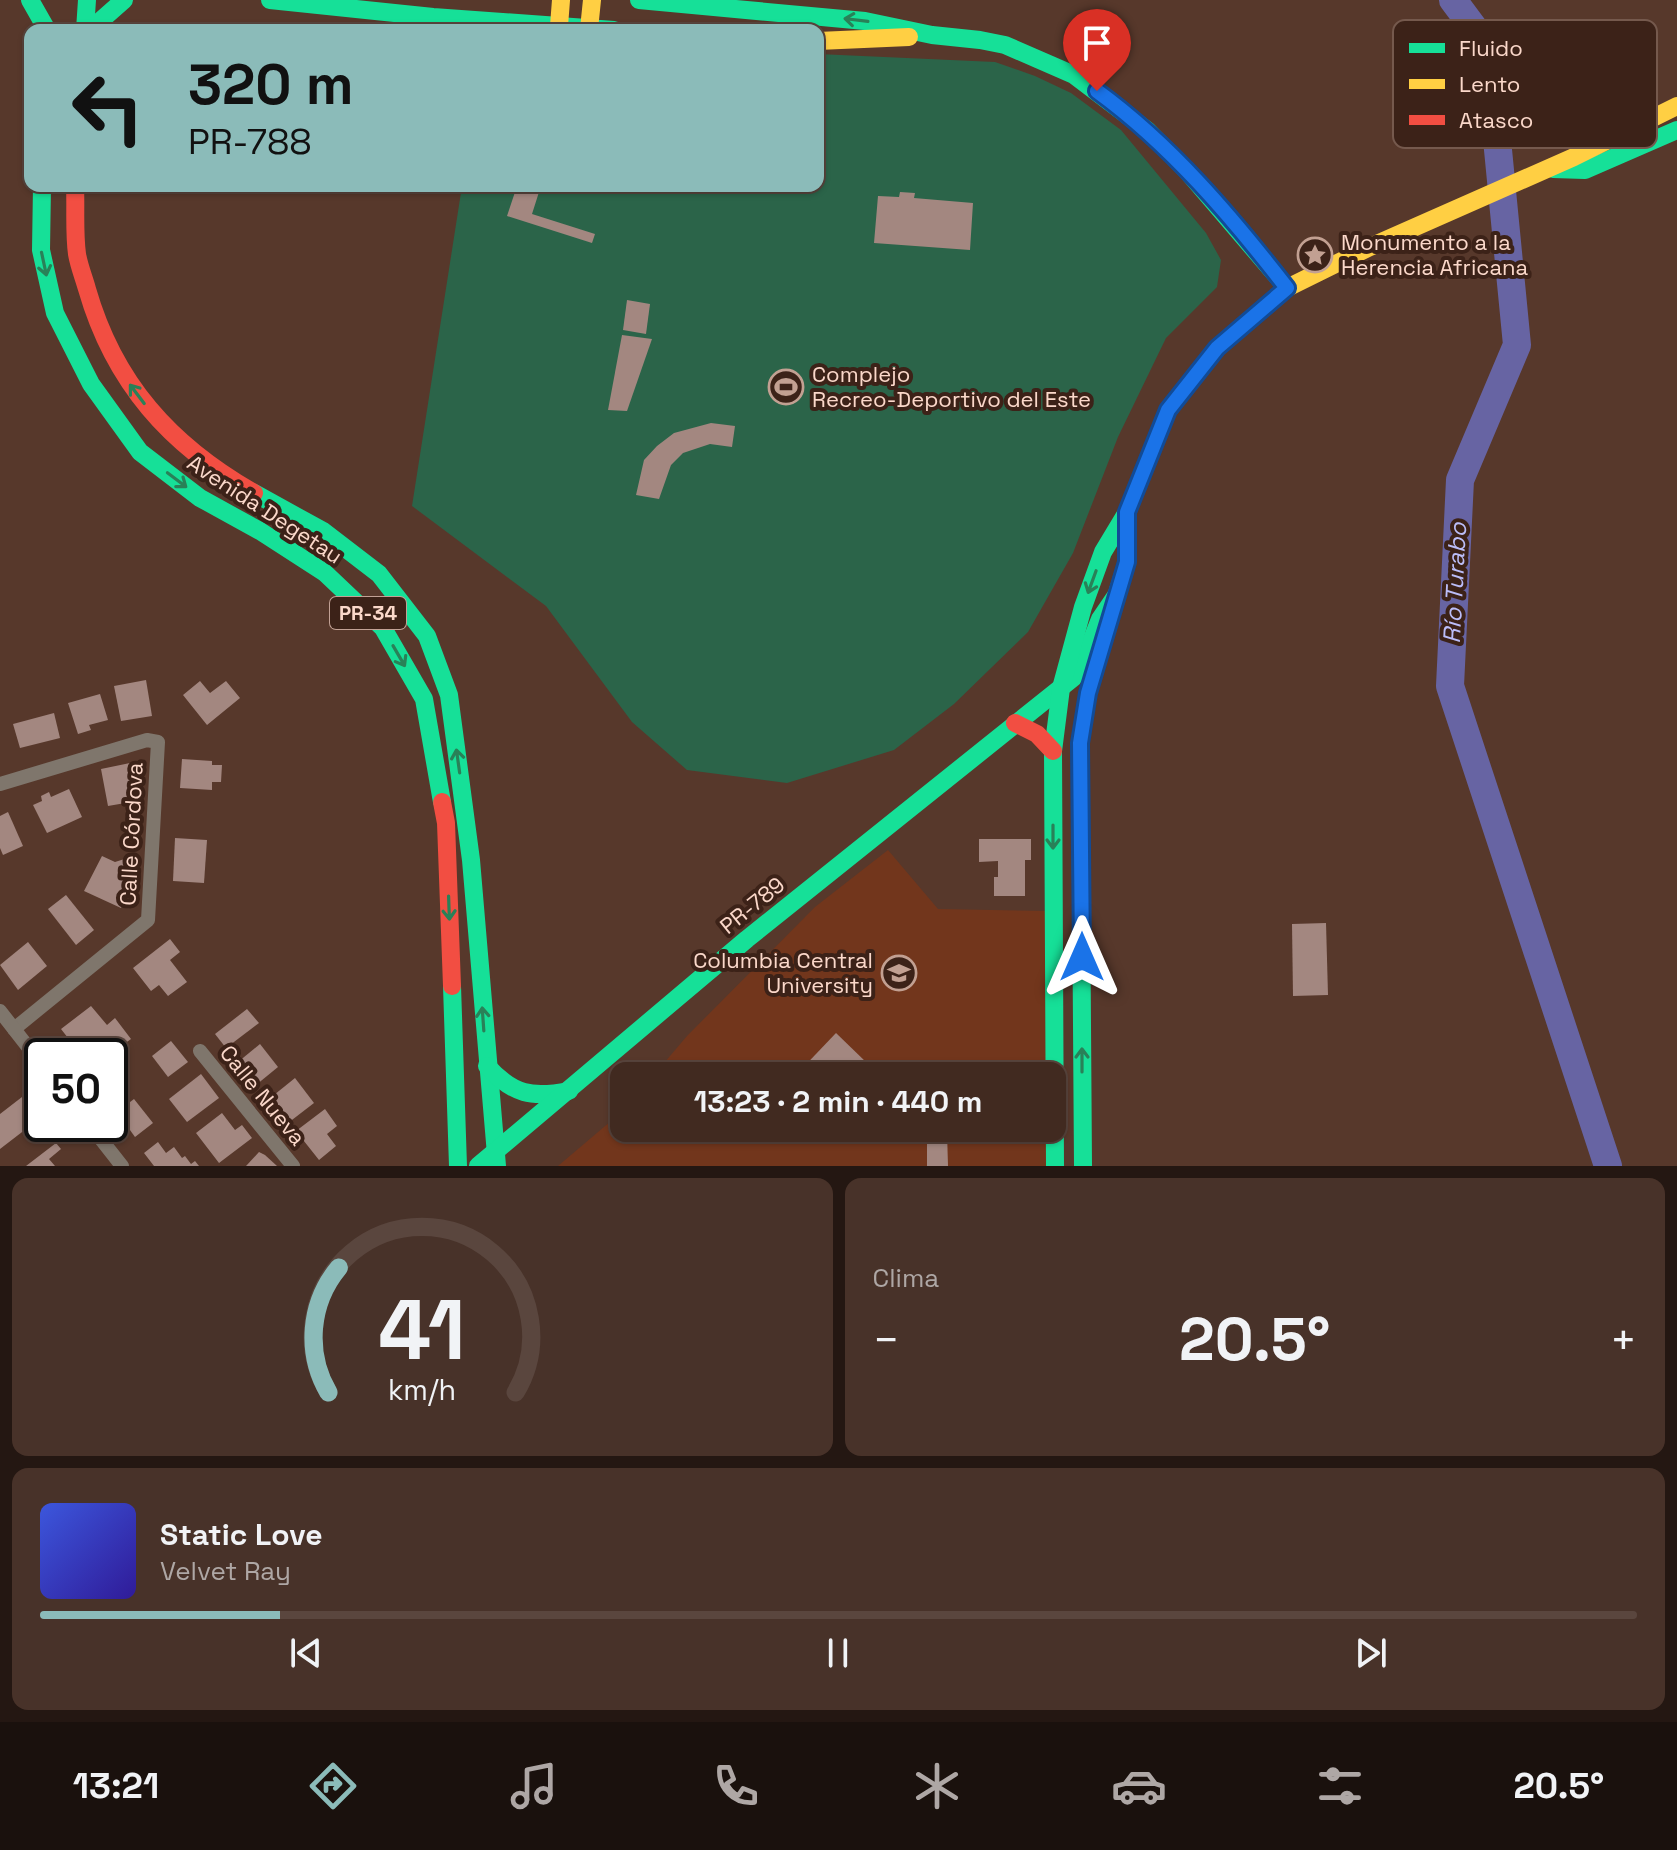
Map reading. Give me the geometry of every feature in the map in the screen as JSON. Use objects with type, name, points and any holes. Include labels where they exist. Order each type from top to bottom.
[{"type":"main road","points":[[30,0],[44,24]]},
{"type":"main road","points":[[49,24],[51,0]]},
{"type":"main road","points":[[87,0],[87,24]]},
{"type":"main road","points":[[94,24],[124,0]]},
{"type":"main road","points":[[270,0],[531,24]]},
{"type":"main road","points":[[559,24],[561,0]]},
{"type":"main road","points":[[590,24],[592,0]]},
{"type":"main road","points":[[639,0],[865,21],[932,35],[980,40],[1005,45],[1074,75],[1148,131],[1186,170],[1287,288]]},
{"type":"main road","points":[[824,41],[932,35]]},
{"type":"main road","points":[[1657,116],[1677,106]]},
{"type":"main road","points":[[1657,139],[1677,130]]},
{"type":"main road","points":[[1055,1062],[1053,751],[1061,688],[1083,607],[1103,552],[1127,512],[1168,410],[1217,348],[1287,288],[1370,247],[1592,148]]},
{"type":"main road","points":[[1549,169],[1585,170],[1636,148]]},
{"type":"main road","name":"Avenida Degetau","points":[[42,192],[41,250],[55,313],[91,384],[140,452],[200,498],[260,531],[325,573],[383,628],[424,699],[446,823],[458,1166]]},
{"type":"main road","name":"Avenida Degetau","points":[[75,192],[77,253],[98,327],[133,391],[170,434],[228,478],[323,531],[379,574],[427,636],[449,695],[471,860],[497,1159]]},
{"type":"main road","points":[[1083,1166],[1080,743],[1088,693],[1127,562],[1127,512]]},
{"type":"main road","name":"PR-789","points":[[478,1166],[497,1159],[569,1091],[747,939],[1061,688],[1081,667],[1100,619],[1117,594]]},
{"type":"main road","points":[[1061,688],[1069,703],[1071,720],[1073,872],[1081,896]]},
{"type":"main road","points":[[1015,723],[1031,729],[1053,751]]},
{"type":"main road","points":[[487,1066],[509,1088],[523,1095],[569,1091]]},
{"type":"main road","points":[[1066,1112],[1083,1112]]},
{"type":"main road","points":[[1055,1142],[1055,1166]]},
{"type":"street","name":"Calle Córdova","points":[[0,784],[147,740],[158,742],[148,920],[14,1029]]},
{"type":"street","points":[[0,1011],[24,1042]]},
{"type":"street","name":"Calle Nueva","points":[[200,1051],[293,1166]]},
{"type":"street","points":[[103,1142],[122,1166]]},
{"type":"shaded area","name":"Columbia Central University","points":[[888,850],[938,909],[1048,911],[1050,1062],[665,1062],[815,907]]},
{"type":"shaded area","points":[[610,1122],[610,1142],[1050,1142],[1050,1166],[558,1166]]},
{"type":"green space","name":"Complejo Recreo-Deportivo del Este","points":[[824,54],[995,62],[1071,93],[1121,130],[1206,233],[1221,260],[1217,287],[1166,338],[1118,437],[1073,553],[1028,632],[954,704],[894,750],[787,783],[687,770],[632,722],[546,606],[412,506],[461,192],[824,192]]},
{"type":"building","points":[[515,192],[539,192],[532,214],[595,234],[592,243],[507,216]]},
{"type":"building","points":[[900,192],[915,193],[914,198],[973,203],[970,250],[874,243],[878,196],[899,197]]},
{"type":"building","points":[[627,300],[650,304],[646,334],[623,330]]},
{"type":"building","points":[[622,335],[652,339],[627,411],[608,410]]},
{"type":"building","points":[[711,423],[735,426],[732,447],[710,444],[683,453],[671,465],[659,499],[636,495],[644,460],[657,446],[674,433]]},
{"type":"building","points":[[146,680],[152,716],[121,721],[114,686]]},
{"type":"building","points":[[200,681],[210,693],[226,681],[240,698],[207,725],[183,695]]},
{"type":"building","points":[[100,694],[108,720],[89,725],[91,730],[78,734],[68,703]]},
{"type":"building","points":[[54,713],[60,738],[20,748],[13,724]]},
{"type":"building","points":[[182,759],[212,761],[212,765],[222,765],[221,782],[212,782],[212,790],[180,788]]},
{"type":"building","points":[[130,763],[133,779],[136,778],[137,801],[108,806],[101,769]]},
{"type":"building","points":[[69,789],[82,817],[47,833],[33,805],[42,801],[41,796],[49,792],[51,797]]},
{"type":"building","points":[[8,812],[23,846],[3,855],[0,848],[0,816]]},
{"type":"building","points":[[175,838],[207,840],[204,883],[173,881]]},
{"type":"building","points":[[979,839],[1031,839],[1031,860],[1025,860],[1025,896],[994,896],[998,861],[979,862]]},
{"type":"building","points":[[137,855],[139,868],[124,872],[136,877],[121,908],[84,891],[102,856],[115,862]]},
{"type":"building","points":[[66,895],[94,930],[76,945],[48,909]]},
{"type":"building","points":[[1326,923],[1328,995],[1293,996],[1292,924]]},
{"type":"building","points":[[170,939],[180,952],[170,960],[187,982],[168,996],[159,985],[151,991],[133,968]]},
{"type":"building","points":[[28,942],[47,966],[18,990],[0,965]]},
{"type":"building","points":[[91,1006],[107,1025],[115,1018],[131,1039],[68,1038],[61,1029]]},
{"type":"building","points":[[247,1009],[259,1023],[226,1048],[215,1034]]},
{"type":"building","points":[[836,1033],[866,1062],[808,1062]]},
{"type":"building","points":[[171,1041],[188,1062],[168,1077],[152,1056]]},
{"type":"building","points":[[260,1044],[278,1067],[256,1085],[238,1062]]},
{"type":"building","points":[[201,1074],[219,1098],[187,1122],[169,1099]]},
{"type":"building","points":[[295,1078],[314,1103],[288,1123],[269,1099]]},
{"type":"building","points":[[22,1097],[24,1100],[24,1131],[0,1149],[0,1114]]},
{"type":"building","points":[[134,1099],[153,1123],[135,1137],[128,1127],[128,1104]]},
{"type":"building","points":[[325,1109],[337,1126],[327,1134],[336,1146],[319,1160],[296,1131]]},
{"type":"building","points":[[222,1113],[235,1130],[242,1125],[252,1138],[219,1163],[196,1133]]},
{"type":"building","points":[[158,1142],[166,1153],[174,1147],[182,1158],[185,1156],[191,1164],[195,1161],[199,1166],[154,1166],[144,1153]]},
{"type":"building","points":[[927,1142],[947,1142],[948,1166],[927,1166]]},
{"type":"building","points":[[56,1143],[61,1149],[49,1159],[55,1166],[26,1166]]},
{"type":"building","points":[[259,1152],[265,1155],[277,1166],[246,1166]]},
{"type":"waterway","name":"Río Turabo","points":[[1453,0],[1468,20]]},
{"type":"waterway","name":"Río Turabo","points":[[1498,148],[1517,345],[1460,480],[1450,686],[1608,1166]]},
{"type":"traffic: fast","points":[[30,0],[44,24]]},
{"type":"traffic: fast","points":[[85,24],[87,0]]},
{"type":"traffic: fast","points":[[97,24],[124,0]]},
{"type":"traffic: fast","points":[[270,0],[530,24]]},
{"type":"traffic: fast","points":[[639,0],[865,21],[932,35],[980,40],[1005,45],[1074,75],[1148,131],[1186,170],[1287,288]]},
{"type":"traffic: fast","points":[[1657,139],[1677,130]]},
{"type":"traffic: fast","points":[[1553,169],[1585,170],[1636,148]]},
{"type":"traffic: fast","points":[[42,192],[41,250],[55,313],[91,384],[140,452],[200,498],[260,531],[325,573],[383,628],[424,699],[442,802]]},
{"type":"traffic: fast","points":[[1055,1166],[1053,751],[1061,688],[1083,607],[1103,552],[1127,512],[1157,437]]},
{"type":"traffic: fast","points":[[254,493],[323,531],[379,574],[427,636],[449,695],[471,860],[497,1166]]},
{"type":"traffic: fast","points":[[1113,606],[1127,562],[1127,512]]},
{"type":"traffic: fast","points":[[478,1166],[747,939],[1073,678],[1081,667],[1100,619],[1117,594]]},
{"type":"traffic: fast","points":[[1083,1166],[1080,743],[1088,693],[1100,648]]},
{"type":"traffic: fast","points":[[452,986],[458,1166]]},
{"type":"traffic: fast","points":[[487,1066],[496,1076],[524,1092],[544,1094],[569,1091]]},
{"type":"traffic: slow","points":[[559,24],[561,0]]},
{"type":"traffic: slow","points":[[590,24],[592,0]]},
{"type":"traffic: slow","points":[[824,41],[909,37]]},
{"type":"traffic: slow","points":[[1657,116],[1677,106]]},
{"type":"traffic: slow","points":[[1157,437],[1168,410],[1217,348],[1287,288],[1370,247],[1592,148]]},
{"type":"traffic: jam","points":[[75,192],[78,258],[98,323],[113,354],[149,408],[171,432],[196,454],[254,493]]},
{"type":"traffic: jam","points":[[1015,723],[1037,734],[1053,751]]},
{"type":"traffic: jam","points":[[442,802],[446,823],[452,986]]},
{"type":"place","name":"Monumento a la Herencia Africana","points":[[1315,255]]},
{"type":"place","name":"Complejo Recreo-Deportivo del Este","points":[[786,387]]},
{"type":"place","name":"Columbia Central University","points":[[899,973]]},
{"type":"route","points":[[1082,957],[1080,743],[1088,693],[1127,562],[1127,512],[1168,410],[1217,348],[1287,288],[1186,170],[1148,131],[1097,91]]}]
